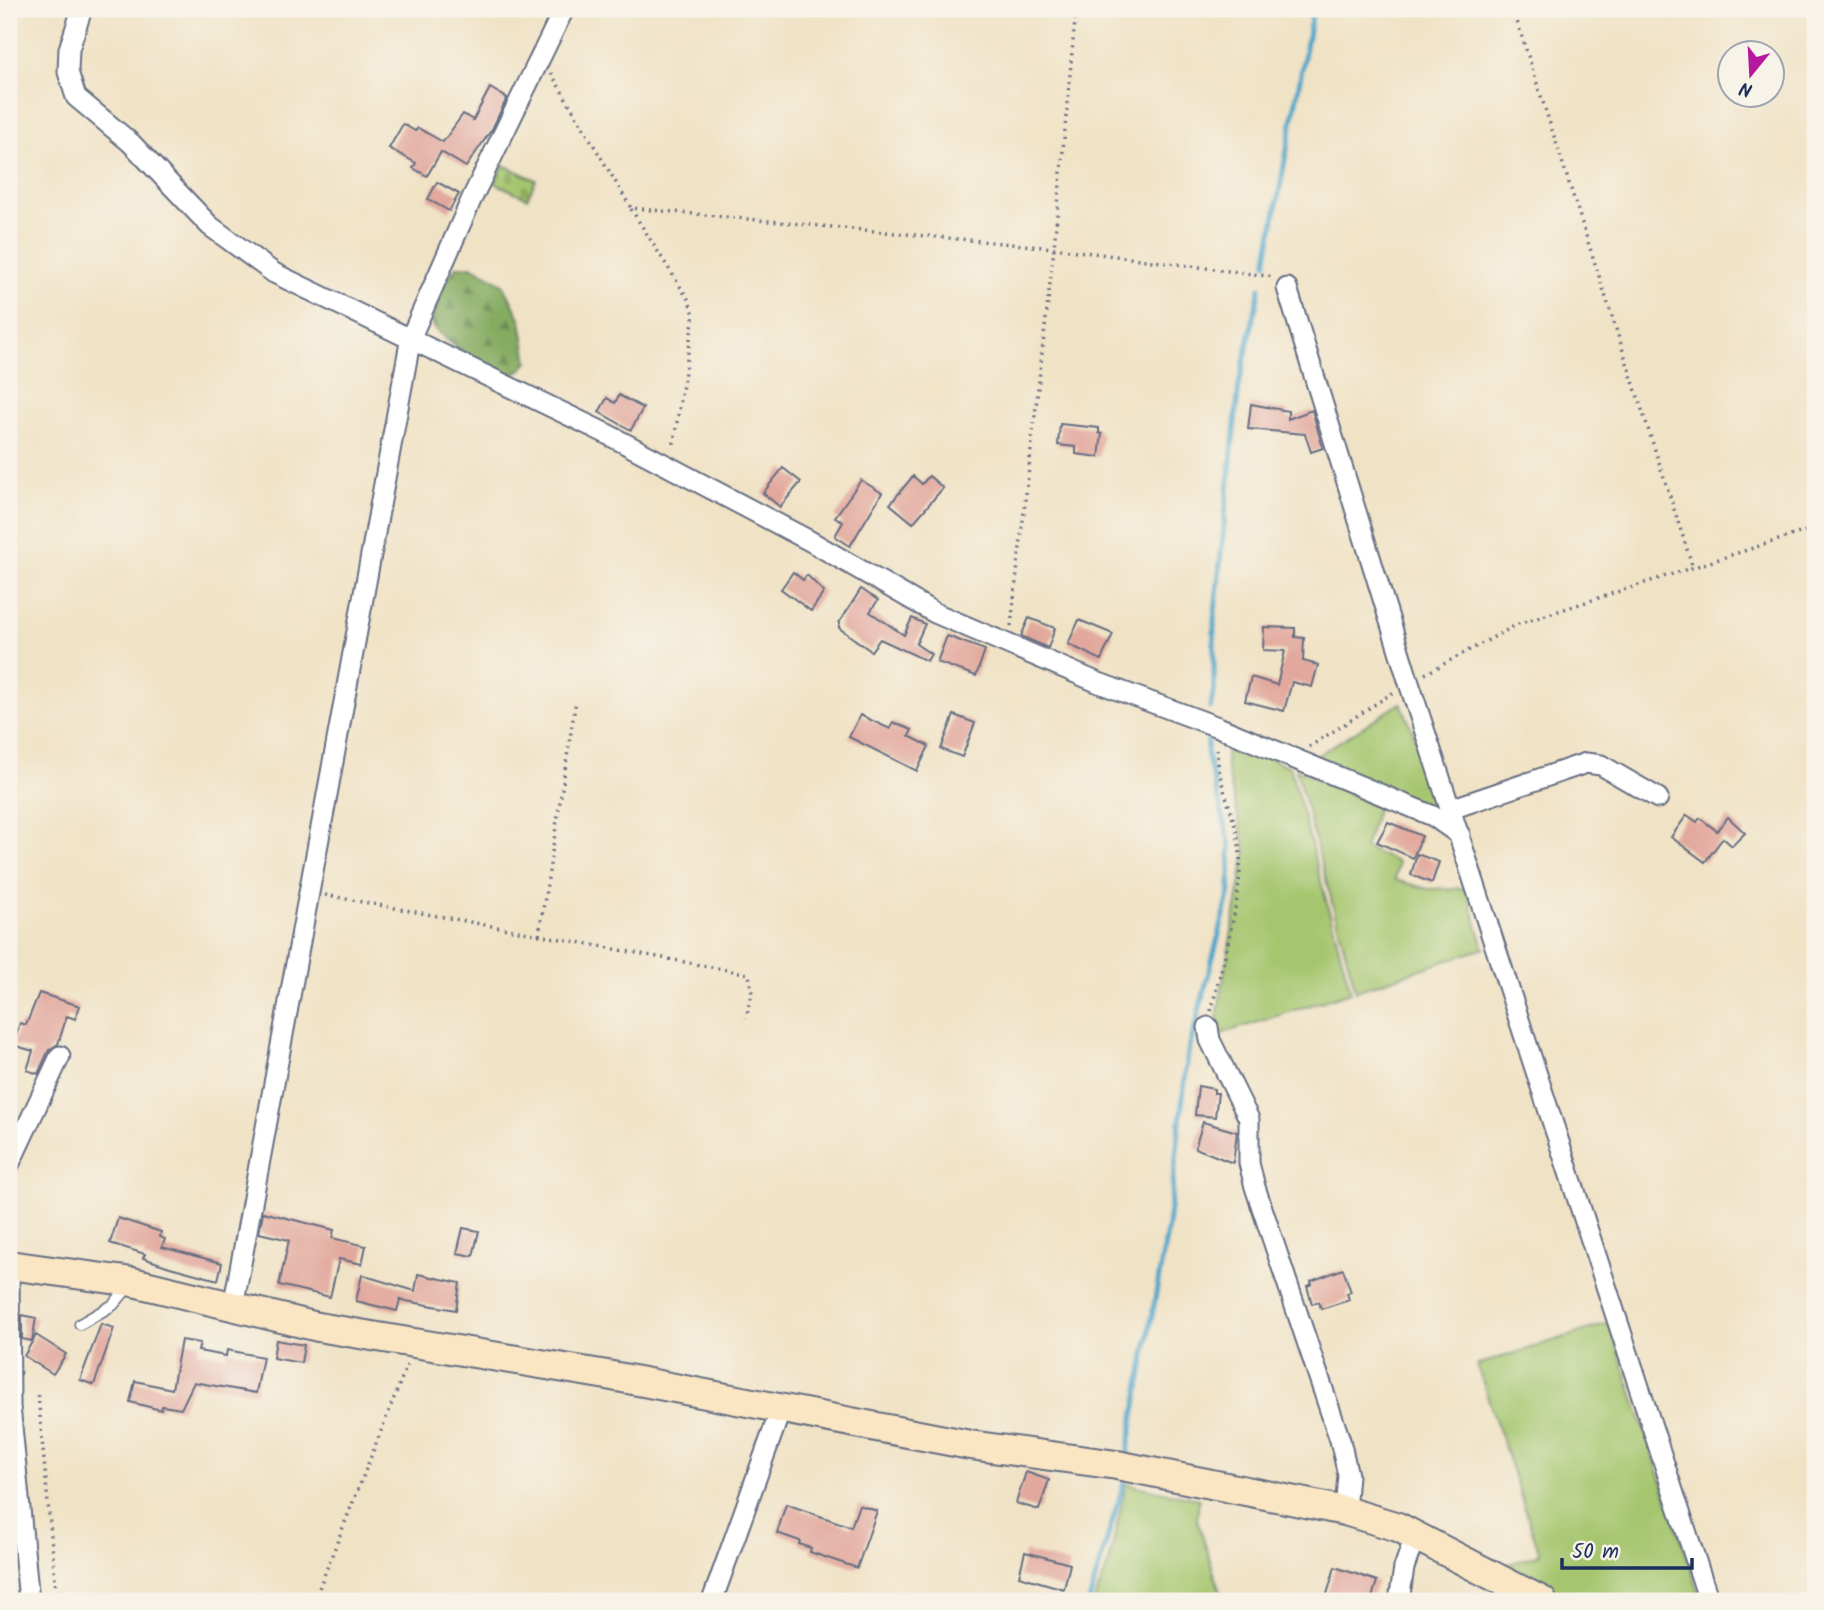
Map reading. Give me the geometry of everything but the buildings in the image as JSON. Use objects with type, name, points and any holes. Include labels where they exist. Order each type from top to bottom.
[{"type":"street","points":[[82,9],[69,49],[68,72],[76,97],[131,143],[210,226],[274,273],[411,337],[671,467],[935,612],[1008,645],[1218,727],[1433,816],[1460,835]]},
{"type":"street","points":[[233,1307],[411,337],[472,198],[564,9]]},
{"type":"street","points":[[1287,288],[1409,683],[1709,1601]]},
{"type":"street","points":[[1451,808],[1586,762],[1601,765],[1658,798]]},
{"type":"street","points":[[1208,1027],[1210,1040],[1249,1118],[1249,1163],[1255,1187],[1340,1440],[1348,1475],[1345,1511]]},
{"type":"street","points":[[9,1165],[60,1056]]},
{"type":"street","points":[[9,1265],[133,1282],[318,1327],[607,1375],[970,1445],[1117,1465],[1345,1511],[1398,1527],[1542,1601]]},
{"type":"street","points":[[9,1272],[10,1406],[29,1601]]},
{"type":"street","points":[[712,1601],[780,1409]]},
{"type":"street","points":[[1399,1601],[1404,1568],[1415,1535]]},
{"type":"lane","points":[[80,1324],[113,1305],[133,1282]]},
{"type":"path","points":[[1008,645],[1054,248],[1076,9]]},
{"type":"path","points":[[1513,9],[1693,568]]},
{"type":"path","points":[[541,57],[688,299],[694,314],[671,467]]},
{"type":"path","points":[[631,208],[1054,248],[1275,277],[1287,288]]},
{"type":"path","points":[[1292,758],[1409,683],[1518,624],[1815,528]]},
{"type":"path","points":[[539,935],[576,700]]},
{"type":"path","points":[[1208,1027],[1238,887],[1240,846],[1224,799],[1217,760],[1218,727]]},
{"type":"path","points":[[309,892],[749,974],[752,993],[746,1018]]},
{"type":"path","points":[[314,1601],[415,1343]]},
{"type":"path","points":[[38,1395],[57,1601]]},
{"type":"green space","points":[[503,165],[536,180],[527,198],[495,183]]},
{"type":"green space","points":[[472,266],[503,284],[521,320],[528,362],[516,373],[502,372],[480,362],[455,346],[431,323],[445,282],[456,267]]},
{"type":"green space","points":[[1401,703],[1441,800],[1438,807],[1430,808],[1313,758]]},
{"type":"green space","points":[[1227,740],[1290,767],[1351,992],[1221,1034],[1217,1020],[1219,1005],[1246,851],[1226,765]]},
{"type":"green space","points":[[1296,769],[1378,806],[1365,848],[1398,862],[1395,880],[1428,889],[1466,888],[1484,948],[1356,991]]},
{"type":"green space","points":[[1609,1323],[1699,1593],[1679,1601],[1571,1601],[1506,1565],[1540,1554],[1477,1365]]},
{"type":"green space","points":[[1126,1484],[1199,1499],[1197,1519],[1223,1601],[1094,1601],[1109,1563]]},
{"type":"waterway","points":[[1266,263],[1313,9]]},
{"type":"waterway","points":[[1210,708],[1214,691],[1214,621],[1239,385],[1260,288]]},
{"type":"waterway","points":[[1127,1456],[1168,1226],[1188,1053],[1230,892],[1230,845],[1207,754],[1208,740]]},
{"type":"waterway","points":[[1089,1601],[1126,1475]]}]
